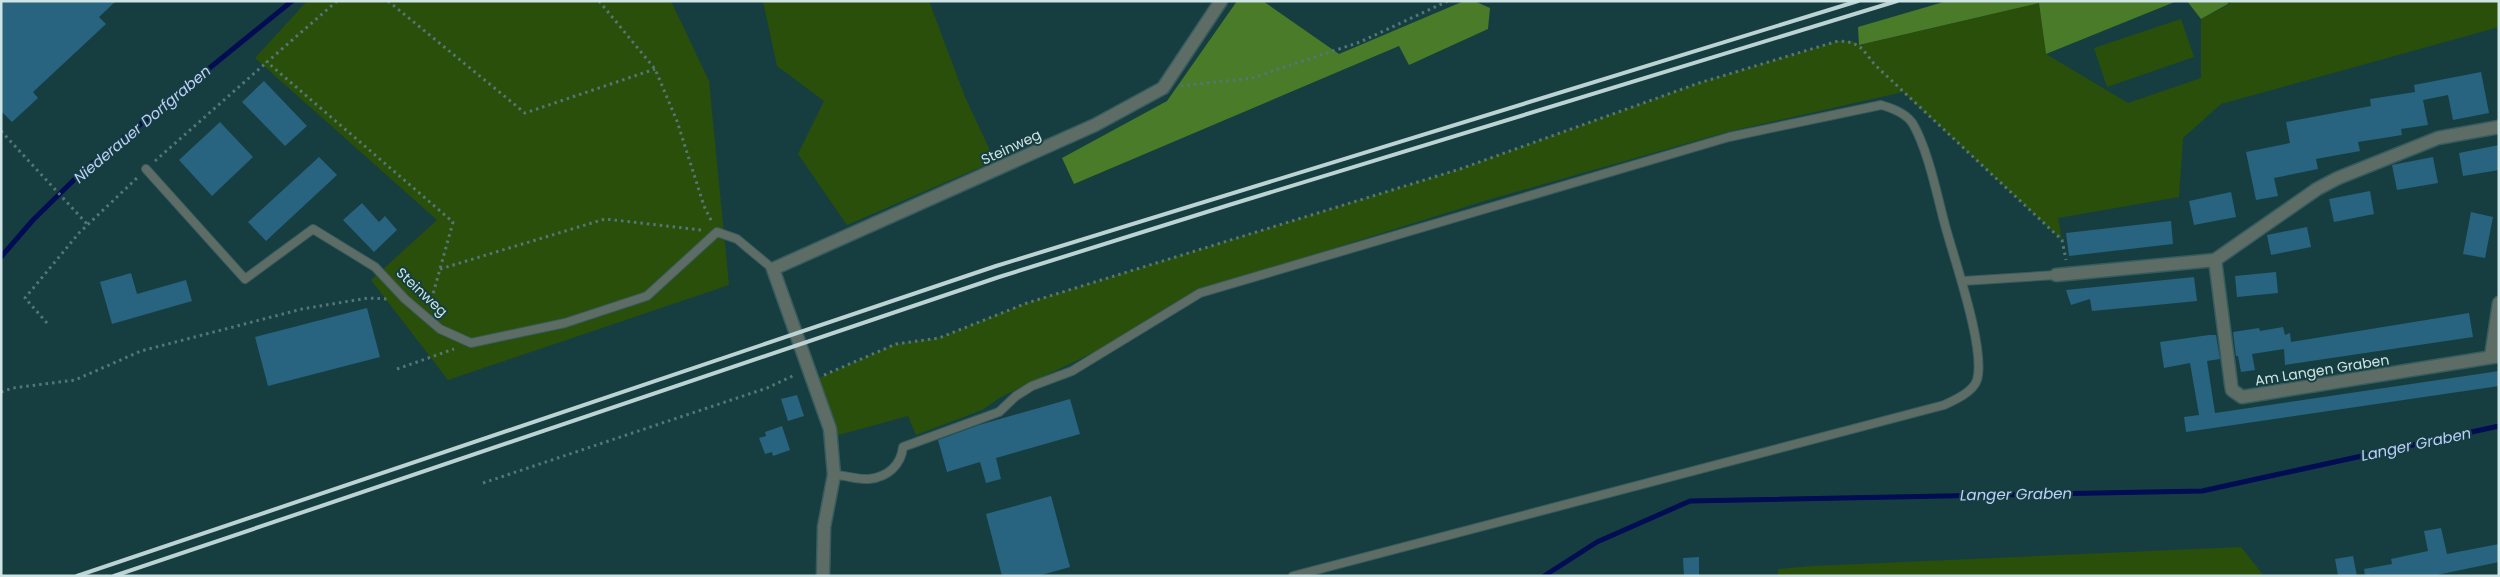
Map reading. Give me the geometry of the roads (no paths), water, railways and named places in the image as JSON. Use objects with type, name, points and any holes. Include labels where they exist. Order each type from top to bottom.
[{"type":"street","name":"Steinweg","points":[[773,270],[1095,125],[1163,88],[1221,1]]},
{"type":"street","points":[[2062,275],[2215,260],[2317,189],[2338,178],[2438,138],[2499,127]]},
{"type":"street","name":"Am Langen Graben","points":[[2215,260],[2232,390],[2242,398],[2495,357],[2499,303]]},
{"type":"street","points":[[773,270],[830,429],[834,475],[824,527],[823,576]]},
{"type":"lane","points":[[834,475],[869,479],[894,470],[902,457],[903,446],[999,412],[1024,391],[1072,371],[1200,293],[1729,137],[1876,106],[1892,108],[1912,123],[1926,158],[1963,281],[1978,363],[1976,382],[1956,400],[1293,576]]},
{"type":"lane","name":"Steinweg","points":[[146,169],[245,280],[313,229],[375,267],[405,299],[440,329],[471,343],[565,323],[647,296],[716,232],[737,239],[773,270]]},
{"type":"lane","points":[[1963,281],[2062,275]]},
{"type":"waterway","name":"Niederauer Dorfgraben","points":[[1,257],[33,220],[84,170],[292,1]]},
{"type":"waterway","name":"Langer Graben","points":[[1544,576],[1597,542],[1690,501],[2202,491],[2499,426]]},
{"type":"railway","points":[[77,576],[996,266],[1858,1]]},
{"type":"railway","points":[[114,576],[999,277],[1897,1]]}]
